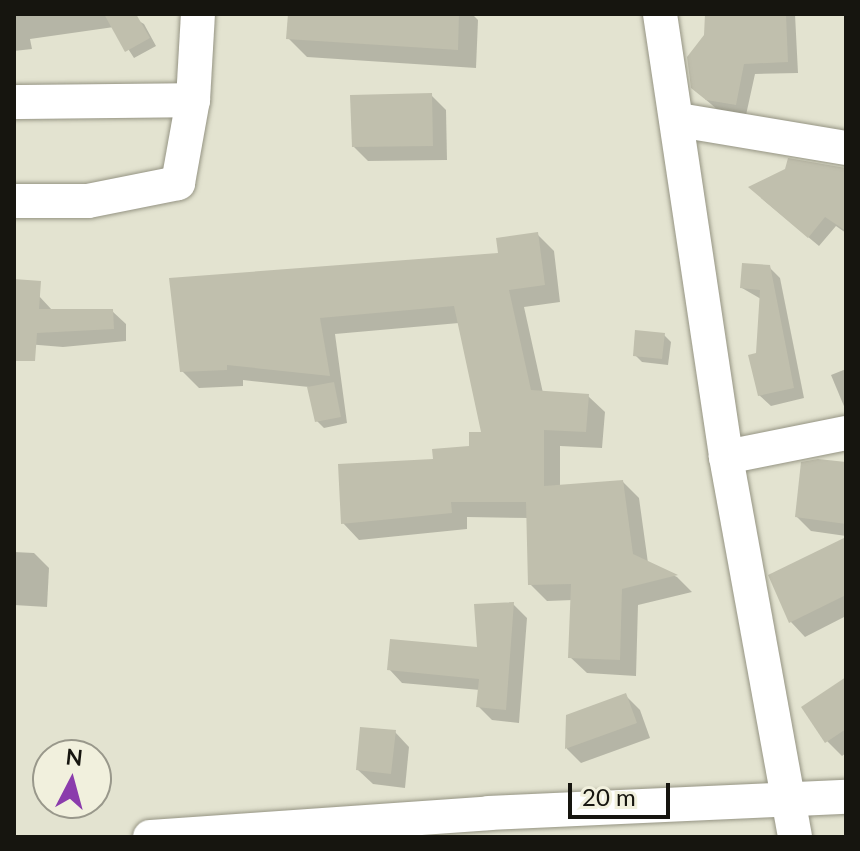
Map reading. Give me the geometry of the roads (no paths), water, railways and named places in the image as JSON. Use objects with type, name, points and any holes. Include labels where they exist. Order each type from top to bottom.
[{"type":"street","points":[[14,201],[88,201],[178,183],[193,100],[198,14]]},
{"type":"street","points":[[660,14],[679,120],[726,457],[795,837]]},
{"type":"street","points":[[14,102],[193,100]]},
{"type":"street","points":[[679,120],[846,148]]},
{"type":"street","points":[[726,457],[846,433]]},
{"type":"street","points":[[150,837],[490,825],[787,797],[846,797]]}]
